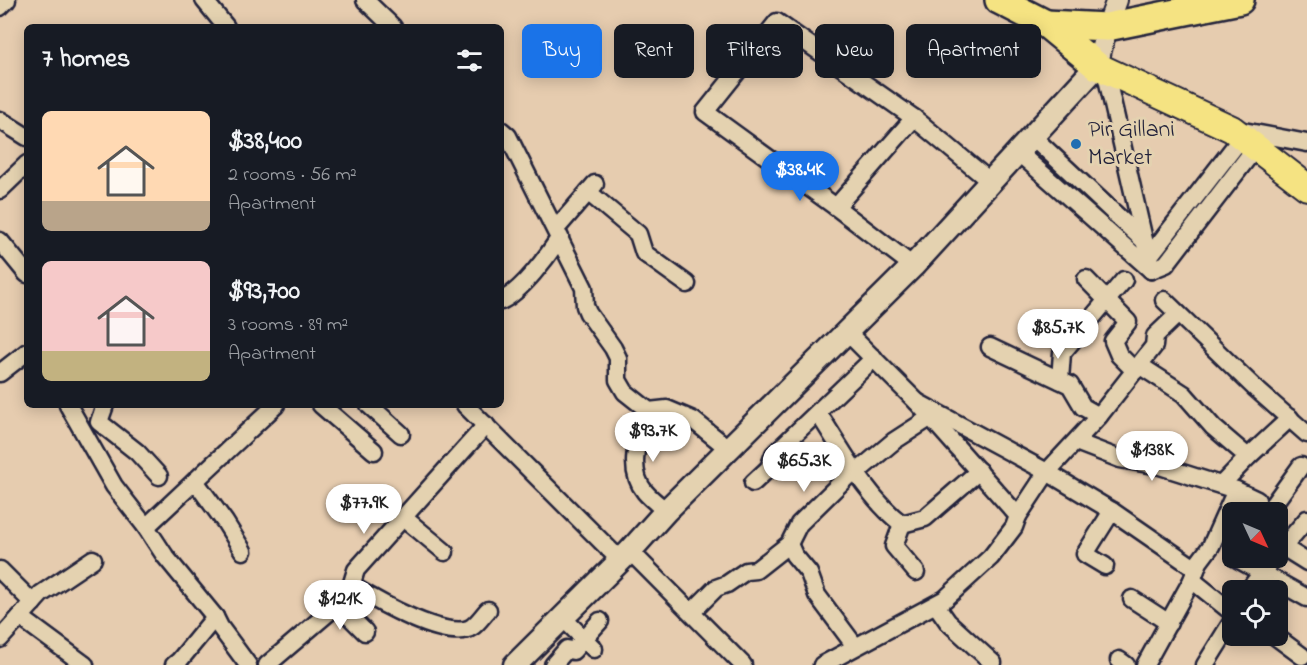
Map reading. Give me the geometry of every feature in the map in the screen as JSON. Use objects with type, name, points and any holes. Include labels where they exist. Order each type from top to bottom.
[{"type":"highway","points":[[1046,24],[1107,27],[1240,0]]},
{"type":"highway","points":[[1010,3],[1046,24],[1101,68]]},
{"type":"main road","points":[[515,665],[666,511],[913,266],[1025,145],[1101,68],[1243,138],[1307,187]]},
{"type":"street","points":[[0,7],[7,0]]},
{"type":"street","points":[[204,0],[218,24]]},
{"type":"street","points":[[365,0],[390,24]]},
{"type":"street","points":[[1117,0],[1107,27],[1101,68],[1149,264]]},
{"type":"street","points":[[913,266],[705,112],[777,22],[914,118],[992,183]]},
{"type":"street","points":[[836,207],[914,118]]},
{"type":"street","points":[[0,120],[24,135]]},
{"type":"street","points":[[504,133],[508,136],[558,233],[584,288],[585,306],[588,313],[618,358],[618,380],[625,392],[649,411],[667,409],[693,420],[729,449]]},
{"type":"street","points":[[1149,264],[1243,138],[1307,143]]},
{"type":"street","points":[[1025,145],[1144,241]]},
{"type":"street","points":[[1025,145],[1149,264]]},
{"type":"street","points":[[0,190],[24,167]]},
{"type":"street","points":[[504,299],[516,290],[549,254],[558,233],[591,188],[639,234],[644,253],[687,284]]},
{"type":"street","points":[[0,241],[24,270]]},
{"type":"street","points":[[1086,279],[1128,322],[1113,341],[1119,355],[1137,368],[1184,394],[1213,428],[1248,457]]},
{"type":"street","points":[[1060,380],[1062,352],[1124,280]]},
{"type":"street","points":[[1164,300],[1256,389],[1307,434]]},
{"type":"street","points":[[822,665],[936,605],[991,557],[1014,527],[1017,516],[1047,472],[1099,416],[1154,346],[1155,336],[1178,314]]},
{"type":"street","points":[[847,332],[931,417],[1017,516]]},
{"type":"street","points":[[990,347],[1070,385],[1083,406],[1099,416]]},
{"type":"street","points":[[0,373],[24,354]]},
{"type":"street","points":[[753,483],[769,468],[774,454],[874,358]]},
{"type":"street","points":[[917,402],[1047,472],[1112,511],[1194,575],[1222,602]]},
{"type":"street","points":[[70,408],[114,486],[165,556],[215,617],[248,665]]},
{"type":"street","points":[[85,434],[99,422],[104,408]]},
{"type":"street","points":[[146,527],[273,408]]},
{"type":"street","points":[[324,408],[374,451]]},
{"type":"street","points":[[372,408],[401,435]]},
{"type":"street","points":[[468,408],[625,555],[692,612],[743,665]]},
{"type":"street","points":[[649,411],[639,433],[634,472],[644,491],[666,511]]},
{"type":"street","points":[[818,413],[856,471],[890,515],[902,524]]},
{"type":"street","points":[[692,612],[716,588],[746,570],[756,570],[789,544],[799,524],[856,471],[894,441],[931,417]]},
{"type":"street","points":[[1145,665],[1211,546],[1228,488],[1248,457],[1290,418]]},
{"type":"street","points":[[99,422],[137,452],[159,476]]},
{"type":"street","points":[[267,665],[348,596],[356,570],[486,425]]},
{"type":"street","points":[[1076,442],[1120,459],[1160,466],[1228,488],[1257,500],[1256,502]]},
{"type":"street","points":[[1275,502],[1301,466]]},
{"type":"street","points":[[902,524],[925,518],[979,471]]},
{"type":"street","points":[[195,481],[243,551]]},
{"type":"street","points":[[1106,566],[1085,554],[1112,511]]},
{"type":"street","points":[[403,517],[445,552]]},
{"type":"street","points":[[1288,541],[1307,519]]},
{"type":"street","points":[[902,524],[894,546],[916,572]]},
{"type":"street","points":[[789,544],[794,555],[809,573],[817,595],[855,646]]},
{"type":"street","points":[[1211,546],[1222,550]]},
{"type":"street","points":[[1288,555],[1307,562]]},
{"type":"street","points":[[0,638],[41,594],[93,560]]},
{"type":"street","points":[[1257,568],[1307,598]]},
{"type":"street","points":[[1256,580],[1265,568]]},
{"type":"street","points":[[0,570],[33,603]]},
{"type":"street","points":[[352,586],[433,627],[447,630],[459,631],[472,627],[488,610]]},
{"type":"street","points":[[1132,599],[1169,623]]},
{"type":"street","points":[[338,605],[365,632]]},
{"type":"street","points":[[936,605],[948,622],[985,661]]},
{"type":"street","points":[[20,617],[85,665]]},
{"type":"street","points":[[174,665],[215,617]]},
{"type":"street","points":[[562,617],[589,644]]},
{"type":"street","points":[[532,648],[552,665],[567,649],[573,651],[589,644],[600,621]]},
{"type":"street","points":[[1205,665],[1222,638]]},
{"type":"street","points":[[1288,646],[1302,656]]},
{"type":"place","name":"Pir Gillani Market","points":[[1076,144]]}]
